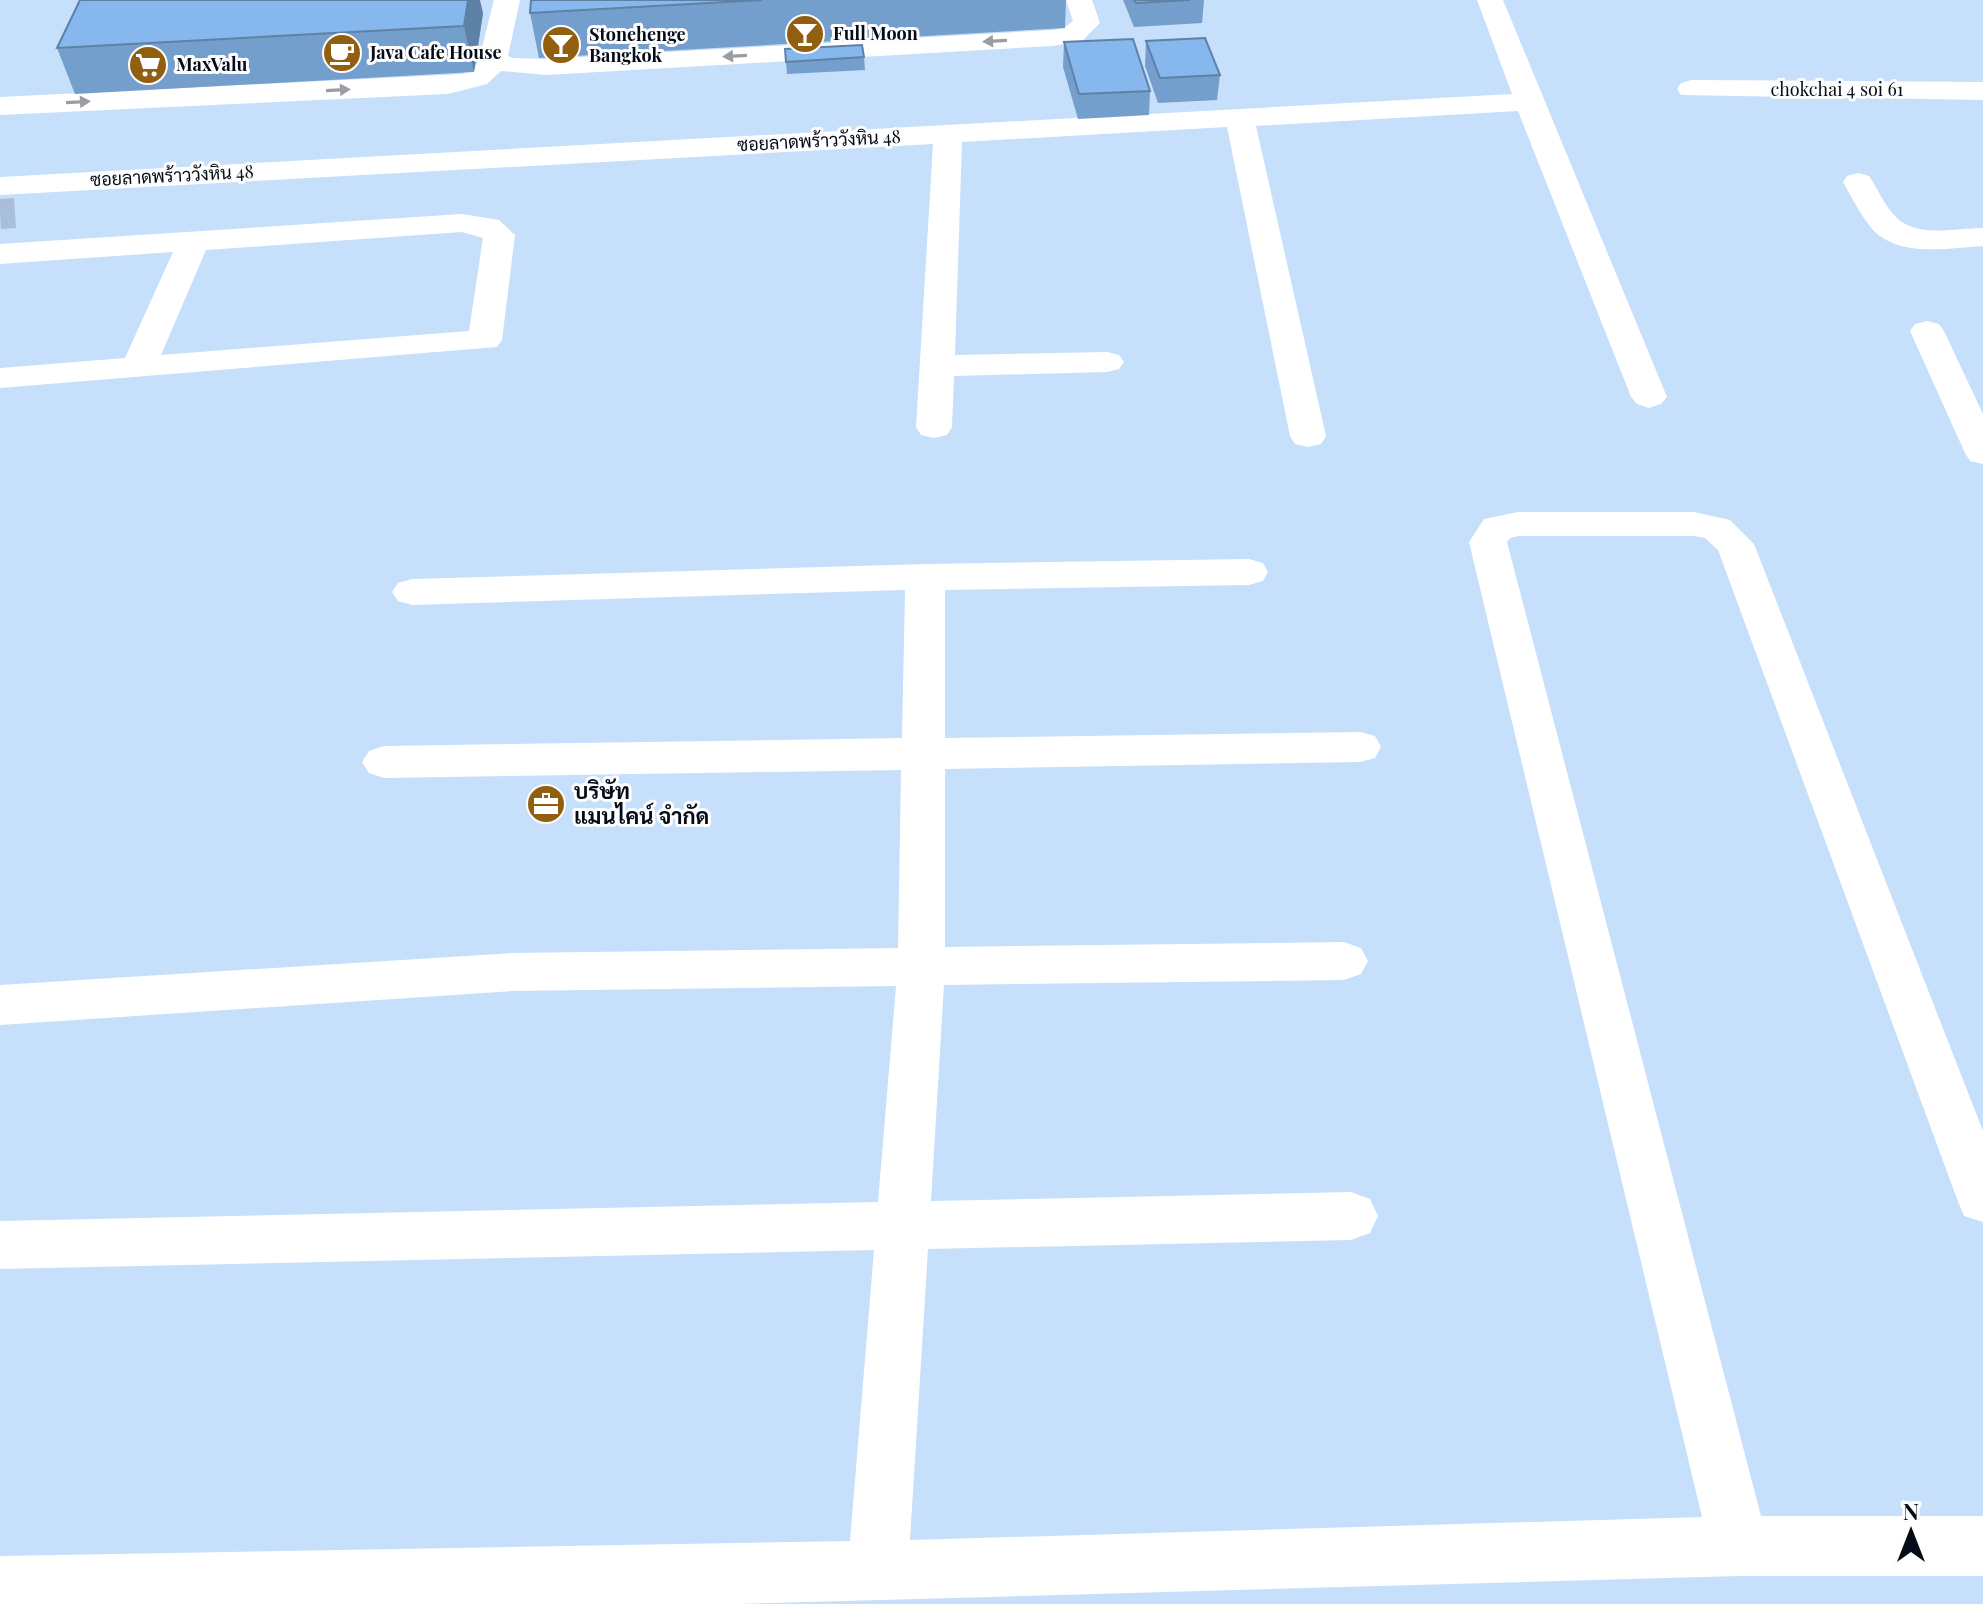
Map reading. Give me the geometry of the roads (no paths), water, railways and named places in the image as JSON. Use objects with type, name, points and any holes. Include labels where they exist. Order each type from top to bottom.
[{"type":"street","points":[[0,106],[448,85],[485,74],[493,61],[507,0]]},
{"type":"street","points":[[493,61],[513,66],[546,67],[1053,38],[1072,35],[1087,23],[1079,0]]},
{"type":"street","points":[[1490,0],[1649,397]]},
{"type":"street","name":"chokchai 4 soi 61","points":[[1691,89],[1983,91]]},
{"type":"street","name":"ซอยลาดพร้าววังหิน 48","points":[[0,186],[1529,102]]},
{"type":"street","points":[[1239,116],[1308,436]]},
{"type":"street","points":[[934,427],[948,134]]},
{"type":"street","points":[[1858,182],[1885,224],[1900,235],[1921,238],[1983,237]]},
{"type":"street","points":[[0,254],[462,223],[488,227],[499,235],[485,340],[0,378]]},
{"type":"street","points":[[138,368],[194,240]]},
{"type":"street","points":[[1927,331],[1983,453]]},
{"type":"street","points":[[937,366],[1107,362]]},
{"type":"street","points":[[1739,1546],[1488,542],[1497,528],[1518,524],[1694,524],[1717,529],[1735,544],[1983,1199]]},
{"type":"street","points":[[412,592],[925,577],[1249,572]]},
{"type":"street","points":[[878,1571],[905,1226],[921,966],[925,577]]},
{"type":"street","points":[[384,762],[1360,747]]},
{"type":"street","points":[[0,1005],[512,972],[1344,961]]},
{"type":"street","points":[[0,1245],[1351,1216]]},
{"type":"street","points":[[0,1587],[878,1571],[1739,1546],[1983,1546]]},
{"type":"tunnel","points":[[0,214],[15,213]]},
{"type":"place","name":"Full Moon","points":[[805,34]]},
{"type":"place","name":"Stonehenge Bangkok","points":[[561,45]]},
{"type":"place","name":"Java Cafe House","points":[[342,53]]},
{"type":"place","name":"MaxValu","points":[[148,65]]},
{"type":"place","name":"บริษัท แมนไคน์ จำกัด","points":[[546,804]]}]
